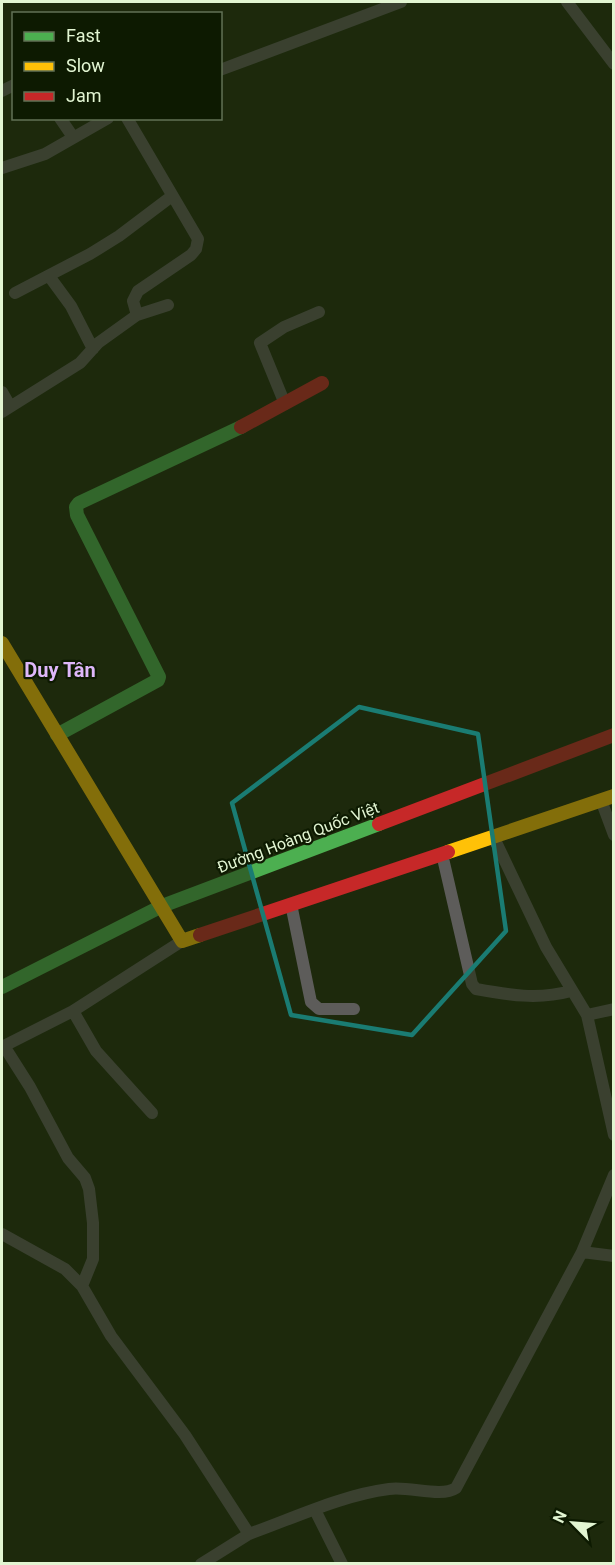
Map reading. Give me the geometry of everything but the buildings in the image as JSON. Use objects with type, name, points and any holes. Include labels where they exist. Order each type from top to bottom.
[{"type":"street","points":[[222,69],[401,2]]},
{"type":"street","points":[[567,2],[614,64]]},
{"type":"street","points":[[61,120],[73,137]]},
{"type":"street","points":[[2,168],[40,156],[104,120]]},
{"type":"street","points":[[128,120],[195,232],[198,244],[191,255],[138,291],[133,301],[137,315]]},
{"type":"street","points":[[15,293],[119,236],[172,196]]},
{"type":"street","points":[[49,276],[71,306],[93,349]]},
{"type":"street","points":[[2,392],[6,409],[80,363],[93,349],[137,315],[168,305]]},
{"type":"street","points":[[285,404],[260,343],[284,327],[319,312]]},
{"type":"street","points":[[57,735],[159,677],[76,515],[79,502],[207,445],[322,383]]},
{"type":"street","points":[[2,643],[165,910],[179,937]]},
{"type":"street","name":"Đường Hoàng Quốc Việt","points":[[2,987],[165,910],[614,735]]},
{"type":"street","points":[[82,1286],[93,1259],[93,1223],[89,1189],[85,1178],[68,1158],[30,1087],[3,1046],[73,1011],[179,937],[291,904],[494,838],[607,798],[614,835]]},
{"type":"street","points":[[494,838],[546,947],[571,991],[588,1015],[614,1135]]},
{"type":"street","points":[[442,854],[472,984],[476,989],[525,998],[546,997],[571,991]]},
{"type":"street","points":[[291,904],[310,1002],[319,1009],[354,1009]]},
{"type":"street","points":[[588,1015],[614,1009]]},
{"type":"street","points":[[73,1011],[96,1051],[152,1113]]},
{"type":"street","points":[[208,1561],[249,1534],[315,1510],[384,1490],[413,1488],[446,1494],[456,1488],[582,1252],[614,1174]]},
{"type":"street","points":[[2,1234],[65,1269],[82,1286],[111,1336],[185,1435],[249,1534]]},
{"type":"street","points":[[582,1252],[614,1256]]},
{"type":"street","points":[[315,1510],[342,1563]]},
{"type":"highlighted area","points":[[359,707],[478,734],[506,931],[412,1035],[291,1015],[232,803]]},
{"type":"traffic: fast","points":[[57,735],[158,680],[159,677],[77,515],[76,507],[79,503],[241,427]]},
{"type":"traffic: fast","points":[[2,987],[162,906],[379,824]]},
{"type":"traffic: slow","points":[[2,643],[182,941],[200,935]]},
{"type":"traffic: slow","points":[[448,852],[614,796]]},
{"type":"traffic: jam","points":[[241,427],[322,383]]},
{"type":"traffic: jam","points":[[379,824],[614,735]]},
{"type":"traffic: jam","points":[[200,935],[448,852]]},
{"type":"district","name":"Duy Tân","points":[[60,670]]}]
